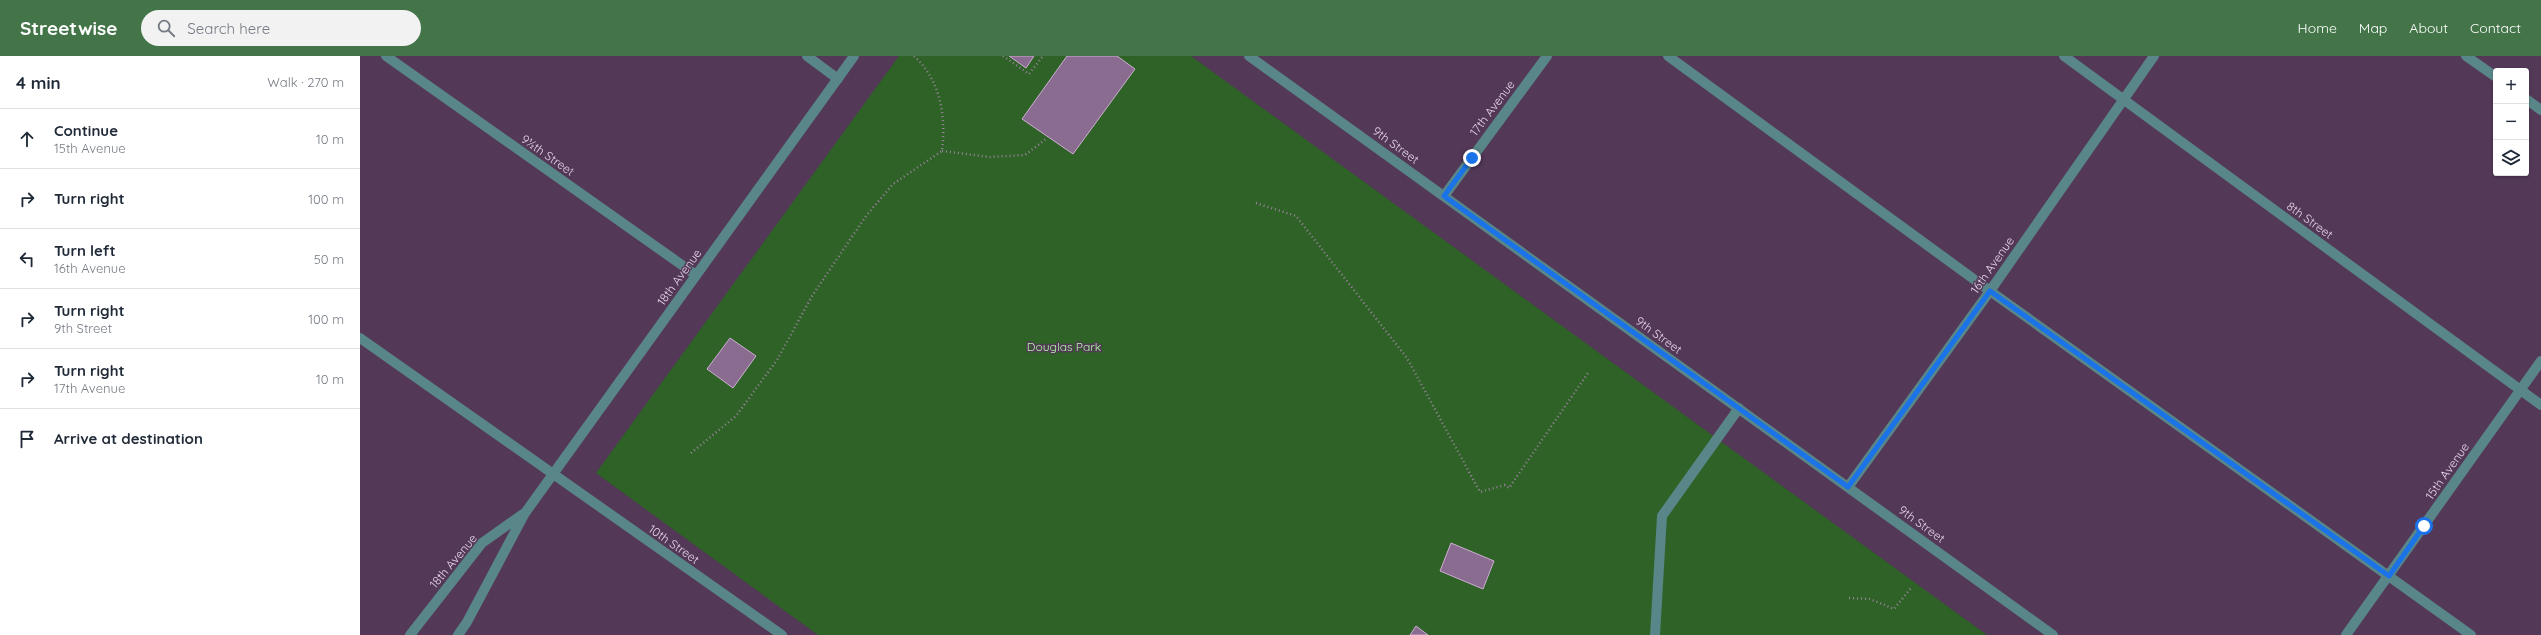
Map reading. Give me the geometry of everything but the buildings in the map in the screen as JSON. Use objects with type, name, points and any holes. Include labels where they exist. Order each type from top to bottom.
[{"type":"street","name":"9½th Street","points":[[386,56],[696,275]]},
{"type":"street","points":[[807,56],[838,79]]},
{"type":"street","name":"18th Avenue","points":[[458,635],[468,622],[525,513],[854,56]]},
{"type":"street","name":"9th Street","points":[[1250,56],[2053,635]]},
{"type":"street","name":"17th Avenue","points":[[1444,196],[1547,56]]},
{"type":"street","points":[[1668,56],[1990,291],[2471,635]]},
{"type":"street","name":"8th Street","points":[[2064,56],[2541,405]]},
{"type":"street","name":"16th Avenue","points":[[1848,487],[1990,291],[2154,56]]},
{"type":"street","points":[[2466,56],[2493,75]]},
{"type":"street","points":[[2529,101],[2541,110]]},
{"type":"street","name":"10th Street","points":[[360,338],[782,635]]},
{"type":"street","name":"15th Avenue","points":[[2346,635],[2541,360]]},
{"type":"street","points":[[1655,635],[1662,516],[1739,408]]},
{"type":"street","name":"18th Avenue","points":[[410,635],[482,543],[525,513]]},
{"type":"path","points":[[914,56],[923,64],[935,84],[943,110],[944,132],[942,151]]},
{"type":"path","points":[[1004,56],[1029,74],[1043,56]]},
{"type":"path","points":[[691,453],[736,416],[778,360],[812,296],[866,216],[893,184],[942,151],[990,157],[1026,155],[1046,139]]},
{"type":"path","points":[[1256,204],[1296,216],[1407,358],[1480,492],[1505,485],[1509,488],[1588,373]]},
{"type":"path","points":[[1849,598],[1870,599],[1894,609],[1911,588]]},
{"type":"green space","name":"Douglas Park","points":[[899,56],[1191,56],[1987,635],[818,635],[596,473]]},
{"type":"route","points":[[1472,158],[1444,196],[1848,487],[1990,291],[2389,576],[2424,526]]}]
